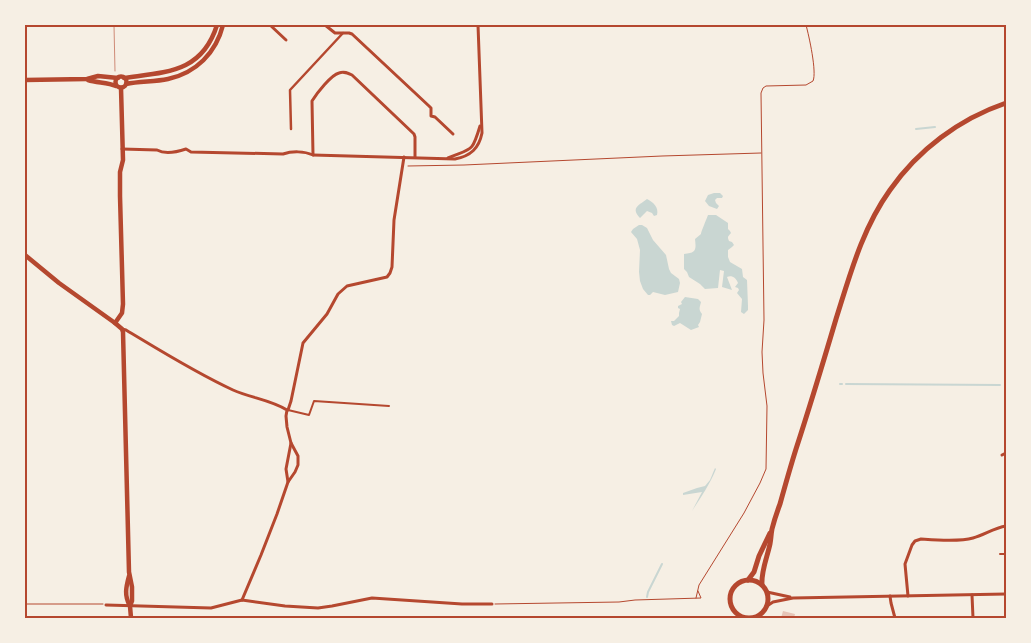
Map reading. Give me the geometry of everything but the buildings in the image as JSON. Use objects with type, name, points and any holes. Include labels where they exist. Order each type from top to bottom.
[{"type":"main road","points":[[87,80],[98,76],[124,78],[172,71],[189,64],[204,50],[213,36],[217,25]]},
{"type":"main road","points":[[25,80],[87,80],[113,84],[119,87],[126,84],[168,79],[190,71],[203,61],[212,51],[219,38],[222,25]]},
{"type":"main road","points":[[115,323],[122,313],[123,304],[120,172],[123,160],[119,87],[115,82],[118,78]]},
{"type":"main road","points":[[124,78],[126,84]]},
{"type":"main road","points":[[748,580],[754,572],[772,528],[852,270],[876,212],[901,176],[918,157],[961,124],[1006,103]]},
{"type":"main road","points":[[25,255],[59,283],[122,329],[124,336],[130,572],[126,587],[126,600],[130,606],[131,618]]},
{"type":"main road","points":[[762,585],[762,574],[772,528]]},
{"type":"main road","points":[[748,580],[762,585],[767,592],[768,598],[761,614],[750,618],[736,615],[730,602],[731,592],[736,585],[748,580]]},
{"type":"street","points":[[325,25],[335,33],[352,34],[429,106],[431,108],[431,116],[453,134]]},
{"type":"street","points":[[122,149],[157,150],[175,153],[188,149],[191,152],[282,154],[292,152],[313,155],[462,158],[474,151],[482,133],[478,25]]},
{"type":"street","points":[[273,26],[286,40]]},
{"type":"street","points":[[291,128],[290,90],[344,33]]},
{"type":"street","points":[[313,155],[312,100],[333,77],[341,72],[352,75],[414,134],[415,157]]},
{"type":"street","points":[[242,600],[288,482],[295,472],[298,462],[298,456],[291,443],[286,416],[304,343],[327,314],[338,294],[347,286],[385,278],[390,273],[392,267],[394,220],[404,157]]},
{"type":"street","points":[[122,329],[214,381],[288,410]]},
{"type":"street","points":[[288,482],[286,470],[291,443]]},
{"type":"street","points":[[1002,455],[1006,454]]},
{"type":"street","points":[[908,596],[905,565],[915,541],[968,539],[1006,526]]},
{"type":"street","points":[[767,592],[793,598]]},
{"type":"street","points":[[766,606],[774,602],[793,598],[1006,594]]},
{"type":"street","points":[[972,595],[973,618]]},
{"type":"street","points":[[890,596],[895,618]]},
{"type":"street","points":[[106,605],[212,608],[242,600],[306,608],[332,606],[372,598],[492,604]]},
{"type":"lane","points":[[288,410],[310,415],[314,401],[389,406]]},
{"type":"lane","points":[[1000,554],[1006,554]]},
{"type":"path","points":[[696,598],[699,585],[708,568],[746,509],[760,483],[766,466],[767,406],[762,352],[764,320],[761,92],[763,88],[770,85],[806,85],[812,83],[814,74],[806,25]]},
{"type":"path","points":[[403,164],[413,166],[464,165],[762,153]]},
{"type":"path","points":[[492,604],[619,602],[701,598],[698,590]]},
{"type":"path","points":[[25,604],[106,605]]},
{"type":"shaded area","points":[[720,193],[723,196],[715,200],[719,206],[717,209],[709,206],[705,201],[708,195]]},
{"type":"shaded area","points":[[647,199],[655,205],[657,215],[654,216],[647,211],[640,218],[636,209]]},
{"type":"shaded area","points":[[708,215],[716,215],[728,223],[728,229],[731,233],[728,238],[734,245],[728,250],[728,257],[730,262],[742,269],[743,277],[747,280],[748,310],[744,314],[741,312],[742,299],[737,293],[739,290],[735,287],[738,283],[734,277],[727,277],[732,290],[722,287],[724,271],[720,270],[718,288],[705,289],[689,277],[684,269],[684,254],[695,250],[695,239],[701,234]]},
{"type":"shaded area","points":[[639,225],[647,228],[653,240],[666,255],[671,273],[679,279],[678,292],[665,295],[653,292],[648,295],[643,289],[639,272],[640,250],[637,239],[631,232]]},
{"type":"shaded area","points":[[685,297],[698,299],[701,302],[700,309],[702,314],[699,327],[691,330],[680,323],[674,326],[671,321],[674,321],[679,316],[680,309],[678,306],[682,304],[681,302]]},
{"type":"shaded area","points":[[715,468],[711,480],[692,511],[702,492],[683,495],[683,493],[705,486]]},
{"type":"waterway","points":[[916,129],[935,127]]},
{"type":"waterway","points":[[846,384],[1000,385]]},
{"type":"waterway","points":[[647,597],[662,564]]},
{"type":"tram line","points":[[114,25],[115,71]]}]
